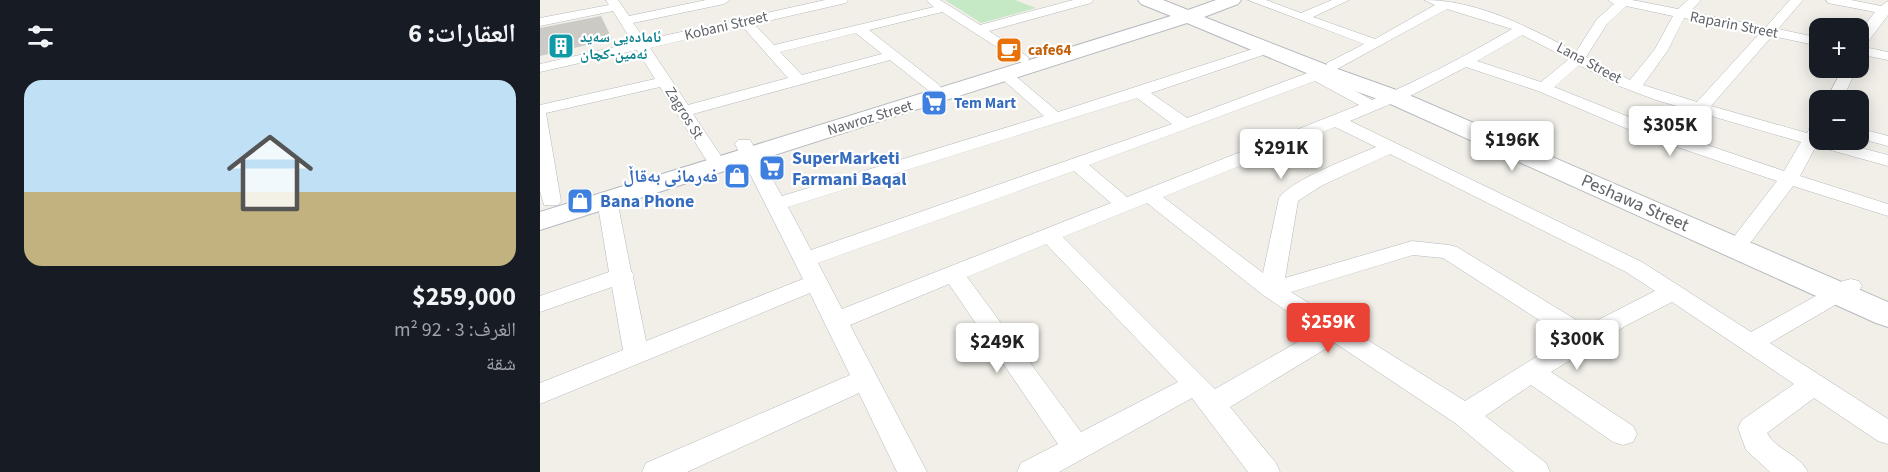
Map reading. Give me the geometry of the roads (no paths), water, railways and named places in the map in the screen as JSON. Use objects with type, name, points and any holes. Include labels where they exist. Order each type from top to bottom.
[{"type":"main road","name":"Peshawa Street","points":[[1147,0],[1190,8],[1324,71]]},
{"type":"main road","name":"Nawroz Street","points":[[544,209],[714,160],[1014,67],[1190,8],[1232,0]]},
{"type":"main road","name":"Peshawa Street","points":[[1190,8],[1267,49],[1744,238],[1888,315]]},
{"type":"main road","name":"Nawroz Street","points":[[746,150],[933,87],[1014,67]]},
{"type":"main road","name":"Peshawa Street","points":[[1391,98],[1844,290],[1888,301]]},
{"type":"main road","name":"Nawroz Street","points":[[544,209],[607,200],[714,160]]},
{"type":"street","points":[[625,21],[719,0]]},
{"type":"street","name":"Kobani Street","points":[[540,68],[842,0]]},
{"type":"street","points":[[932,0],[978,30],[1014,67],[1056,118]]},
{"type":"street","points":[[1027,0],[1052,10]]},
{"type":"street","points":[[978,30],[1087,0]]},
{"type":"street","points":[[1254,0],[1376,44]]},
{"type":"street","points":[[1302,17],[1343,0]]},
{"type":"street","name":"Lana Street","points":[[1430,0],[1488,16],[1522,29],[1633,87],[1700,108],[1809,131]]},
{"type":"street","points":[[1633,87],[1660,50],[1680,14],[1695,0]]},
{"type":"street","points":[[1700,108],[1797,0]]},
{"type":"street","points":[[1832,0],[1886,9],[1869,31]]},
{"type":"street","points":[[1543,88],[1578,58],[1619,1]]},
{"type":"street","name":"Raparin Street","points":[[1619,1],[1809,40]]},
{"type":"street","points":[[540,22],[614,3]]},
{"type":"street","name":"Zagros St","points":[[614,3],[714,160]]},
{"type":"street","points":[[540,394],[636,355],[810,271],[1077,164],[1324,71],[1446,4]]},
{"type":"street","points":[[771,50],[944,8]]},
{"type":"street","points":[[745,22],[798,80]]},
{"type":"street","points":[[859,29],[933,87]]},
{"type":"street","points":[[836,321],[1391,98],[1465,62],[1522,29]]},
{"type":"street","points":[[777,204],[1056,118],[1267,49]]},
{"type":"street","points":[[1869,52],[1888,56]]},
{"type":"street","points":[[684,111],[894,55]]},
{"type":"street","points":[[1465,62],[1543,88],[1648,131],[1888,210]]},
{"type":"street","points":[[540,110],[664,81]]},
{"type":"street","points":[[1138,92],[1185,125]]},
{"type":"street","points":[[540,116],[544,209]]},
{"type":"street","points":[[1336,121],[1583,240],[1634,267],[1888,433]]},
{"type":"street","points":[[1869,137],[1888,141]]},
{"type":"street","points":[[1744,238],[1789,179],[1809,143]]},
{"type":"street","points":[[1271,290],[1289,198],[1314,182],[1389,148]]},
{"type":"street","points":[[746,150],[777,204],[912,472]]},
{"type":"street","name":"Lana Street","points":[[1860,150],[1888,161]]},
{"type":"street","points":[[1077,164],[1126,206]]},
{"type":"street","points":[[1150,196],[1271,290],[1465,415],[1535,472]]},
{"type":"street","points":[[607,200],[623,275],[636,355]]},
{"type":"street","points":[[1050,236],[1204,394],[1265,472]]},
{"type":"street","points":[[1271,290],[1412,248],[1449,252],[1587,339]]},
{"type":"street","points":[[953,274],[1077,448]]},
{"type":"street","points":[[540,304],[623,275]]},
{"type":"street","points":[[1749,344],[1844,290]]},
{"type":"street","points":[[1465,415],[1646,304],[1672,293]]},
{"type":"street","points":[[1032,472],[1077,448],[1204,394],[1334,332]]},
{"type":"street","points":[[1533,373],[1623,434]]},
{"type":"street","points":[[662,471],[865,379]]},
{"type":"street","points":[[1793,472],[1758,445],[1751,435],[1752,428],[1814,384]]},
{"type":"place","name":"ئامادەیی سەید ئەمین-کچان","points":[[561,46]]},
{"type":"place","name":"cafe64","points":[[1009,50]]},
{"type":"place","name":"Tem Mart","points":[[934,103]]},
{"type":"place","name":"SuperMarketi Farmani Baqal","points":[[772,168]]},
{"type":"place","name":"فەرمانی بەقاڵ","points":[[737,176]]},
{"type":"place","name":"Bana Phone","points":[[580,201]]}]
